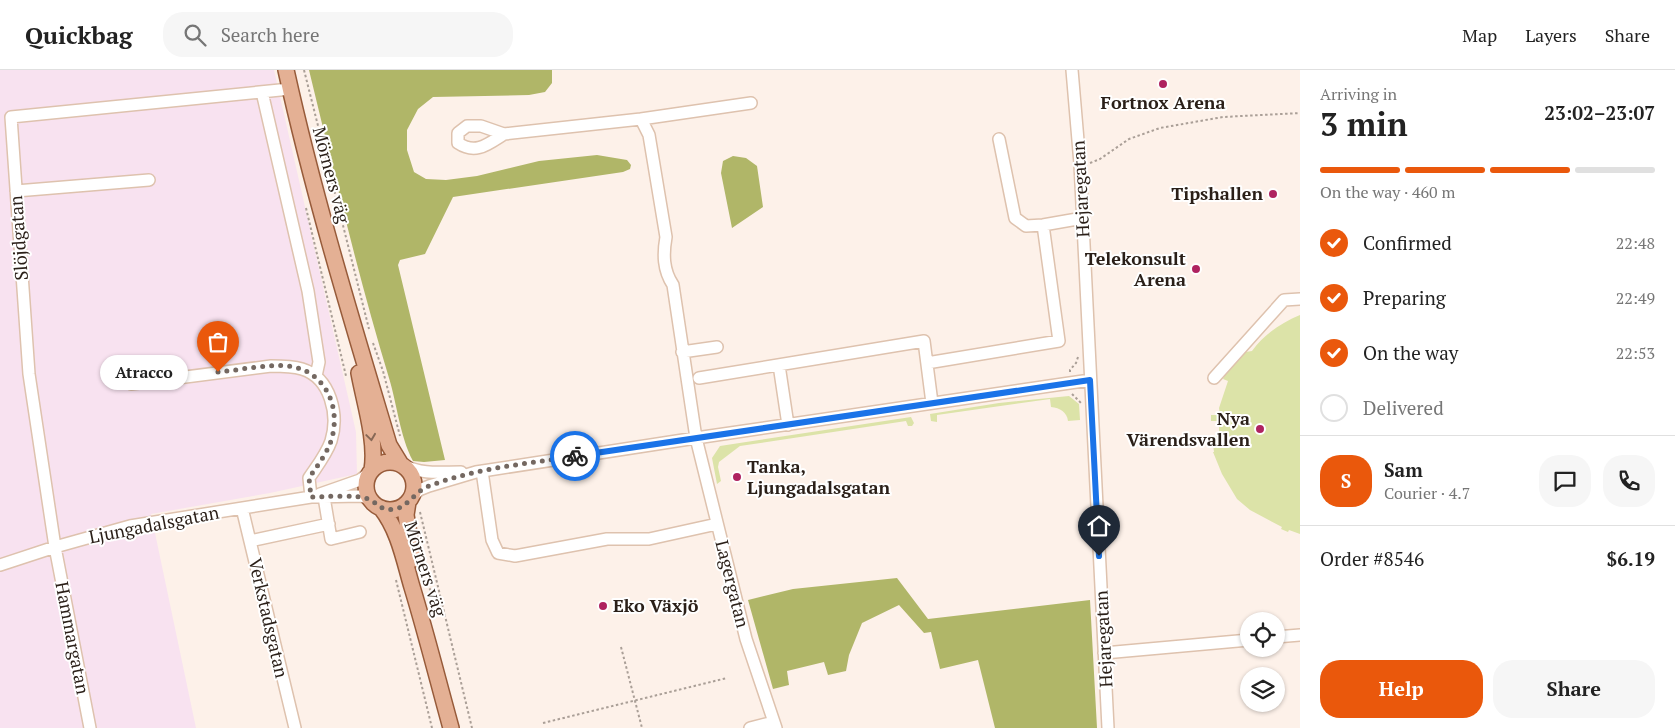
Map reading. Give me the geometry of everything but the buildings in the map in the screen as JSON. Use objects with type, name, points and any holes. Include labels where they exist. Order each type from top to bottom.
[{"type":"main road","name":"Mörners väg","points":[[286,70],[342,290],[389,445],[401,464]]},
{"type":"main road","name":"Mörners väg","points":[[342,290],[370,432],[373,452],[371,471]]},
{"type":"main road","points":[[384,462],[401,464],[411,473],[414,481],[413,504],[396,509],[376,504],[366,491],[367,480],[371,471],[384,462]]},
{"type":"main road","name":"Mörners väg","points":[[376,504],[389,518],[400,545],[451,724]]},
{"type":"main road","name":"Mörners väg","points":[[413,504],[406,515],[429,644]]},
{"type":"street","name":"Hejaregatan","points":[[1072,70],[1083,218],[1108,728]]},
{"type":"street","name":"Slöjdgatan","points":[[55,547],[29,374],[11,117],[290,89]]},
{"type":"street","points":[[262,92],[308,291],[319,362],[316,376]]},
{"type":"street","points":[[504,134],[641,119],[751,103]]},
{"type":"street","name":"Lagergatan","points":[[641,119],[649,135],[666,237],[663,252],[667,276],[673,286],[696,438],[746,639],[775,725]]},
{"type":"street","points":[[999,139],[1015,218],[1026,226],[1083,218]]},
{"type":"street","points":[[16,191],[149,180]]},
{"type":"street","points":[[927,363],[1059,341],[1043,225]]},
{"type":"street","points":[[1214,378],[1284,300],[1300,300]]},
{"type":"street","points":[[699,378],[924,341],[932,403]]},
{"type":"street","points":[[682,352],[717,347]]},
{"type":"street","points":[[779,365],[788,425]]},
{"type":"street","points":[[131,384],[271,366],[288,366],[304,370],[316,376],[326,389],[332,403],[334,424],[331,441],[324,457],[309,478],[311,497]]},
{"type":"street","points":[[401,464],[415,470],[427,472],[479,471],[1090,380]]},
{"type":"street","name":"Ljungadalsgatan","points":[[311,497],[360,480],[371,471]]},
{"type":"street","points":[[413,504],[419,490],[479,471]]},
{"type":"street","points":[[479,471],[492,540],[498,553],[515,556],[607,539],[649,539],[717,524]]},
{"type":"street","name":"Ljungadalsgatan","points":[[0,565],[130,526],[311,497],[361,496],[376,504]]},
{"type":"street","points":[[324,497],[331,539],[360,532]]},
{"type":"street","name":"Verkstadsgatan","points":[[242,508],[295,728]]},
{"type":"street","points":[[250,540],[329,524]]},
{"type":"street","name":"Hammargatan","points":[[55,547],[90,728]]},
{"type":"street","points":[[1285,636],[1300,635]]},
{"type":"street","points":[[1104,653],[1240,641]]},
{"type":"street","points":[[750,728],[775,725]]},
{"type":"path","points":[[304,70],[370,333]]},
{"type":"path","points":[[1080,164],[1087,164],[1129,139],[1160,128],[1223,117],[1300,113]]},
{"type":"path","points":[[305,203],[344,367]]},
{"type":"path","points":[[372,341],[383,371],[400,436]]},
{"type":"path","points":[[413,504],[446,622],[472,728]]},
{"type":"path","points":[[414,563],[437,600],[446,622]]},
{"type":"path","points":[[394,574],[432,728]]},
{"type":"path","points":[[622,647],[642,728]]},
{"type":"path","points":[[543,723],[727,678]]},
{"type":"shaded area","points":[[0,70],[274,70],[356,432],[357,474],[270,493],[151,514],[196,728],[0,728]]},
{"type":"green space","points":[[309,70],[552,70],[552,83],[545,92],[529,95],[433,97],[418,109],[407,130],[407,150],[414,172],[426,179],[446,180],[477,176],[539,161],[597,155],[627,160],[631,165],[630,169],[623,172],[453,197],[425,254],[400,260],[398,265],[445,460],[413,461],[405,442],[337,186]]},
{"type":"green space","points":[[733,156],[746,158],[757,166],[763,207],[732,228],[721,173],[723,161]]},
{"type":"green space","name":"Nya Värendsvallen","points":[[1300,315],[1300,534],[1281,529],[1282,527],[1250,510],[1237,499],[1222,474],[1213,452],[1212,436],[1219,436],[1219,421],[1211,421],[1211,415],[1220,415],[1219,408],[1228,381],[1223,379],[1233,358],[1239,353],[1252,351],[1273,330]]},
{"type":"green space","points":[[1069,396],[1079,404],[1080,420],[1068,421],[1063,411],[1051,407],[1050,399],[937,415],[937,422],[931,421],[930,414],[999,403]]},
{"type":"green space","points":[[911,417],[914,423],[912,426],[908,426],[906,421],[740,446],[719,462],[718,467],[721,481],[717,484],[712,458],[720,446]]},
{"type":"green space","points":[[897,578],[928,619],[1090,600],[1097,728],[995,728],[978,660],[940,669],[931,632],[924,633],[899,605],[862,623],[849,655],[846,671],[828,675],[824,662],[787,671],[789,685],[773,689],[748,600],[793,589]]},
{"type":"way so far","points":[[218,372],[288,366],[304,370],[316,376],[326,389],[332,403],[334,424],[331,441],[324,457],[309,478],[311,497],[361,496],[370,499],[381,508],[396,509],[404,506],[419,490],[476,472],[575,456]]},
{"type":"place","name":"Fortnox Arena","points":[[1163,84]]},
{"type":"place","name":"Tipshallen","points":[[1273,194]]},
{"type":"place","name":"Telekonsult Arena","points":[[1196,269]]},
{"type":"place","name":"Atracco","points":[[218,372]]},
{"type":"place","name":"Nya Värendsvallen","points":[[1260,429]]},
{"type":"place","name":"Tanka, Ljungadalsgatan","points":[[737,477]]},
{"type":"place","name":"Eko Växjö","points":[[603,606]]},
{"type":"route","points":[[575,456],[1090,380],[1099,556]]}]
